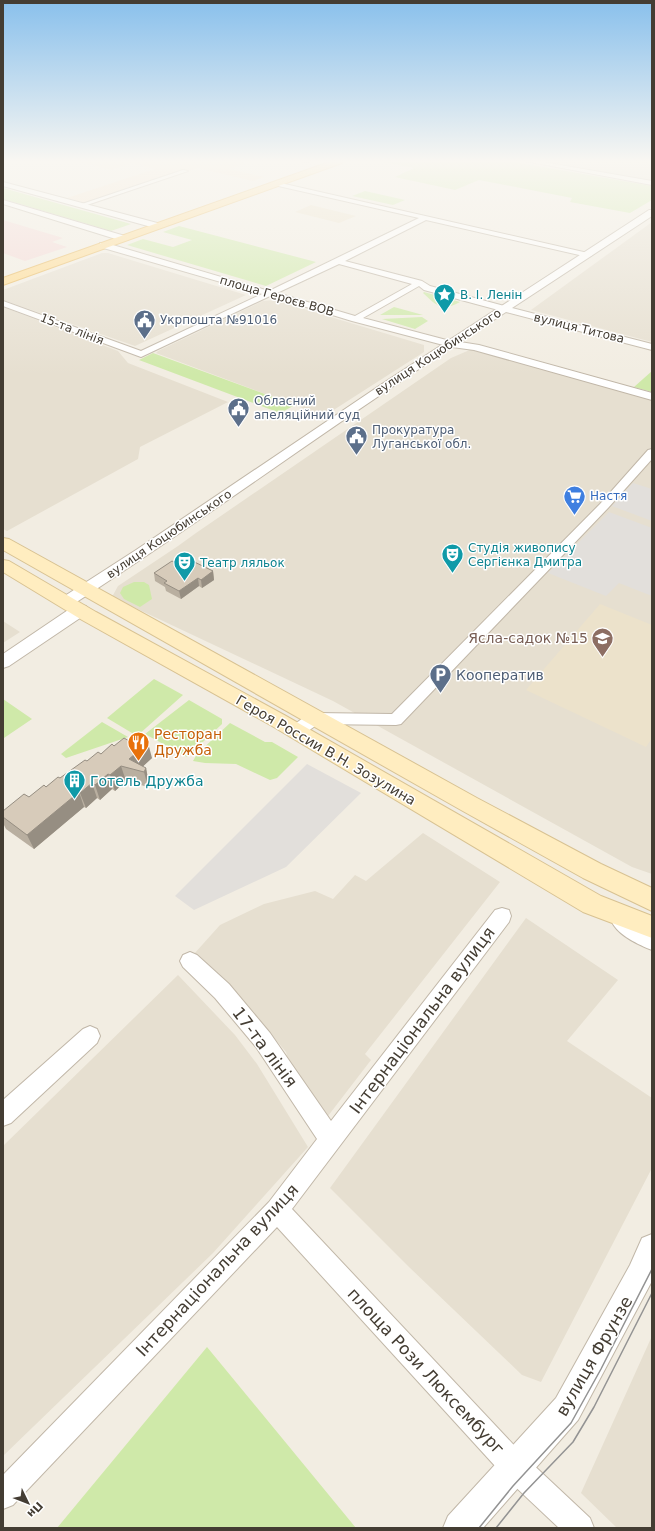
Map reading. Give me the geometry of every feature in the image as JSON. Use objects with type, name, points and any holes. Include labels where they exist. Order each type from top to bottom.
[{"type":"main road","points":[[3,275],[132,232]]},
{"type":"main road","points":[[3,282],[103,245],[118,237]]},
{"type":"main road","name":"Героя России В.Н. Зозулина","points":[[3,543],[568,858],[652,900]]},
{"type":"main road","name":"Героя России В.Н. Зозулина","points":[[3,565],[296,732],[592,904],[652,927]]},
{"type":"street","points":[[103,232],[118,237]]},
{"type":"street","points":[[269,294],[396,232]]},
{"type":"street","points":[[489,232],[588,255]]},
{"type":"street","name":"вулиця Коцюбинського","points":[[3,662],[73,606],[86,589],[168,536],[368,398],[622,232]]},
{"type":"street","name":"площа Героєв ВОВ","points":[[103,245],[269,294],[451,344]]},
{"type":"street","points":[[338,261],[419,283],[426,288],[505,309]]},
{"type":"street","points":[[355,318],[419,283]]},
{"type":"street","name":"15-та лінія","points":[[3,303],[141,354],[269,294]]},
{"type":"street","name":"вулиця Титова","points":[[505,309],[652,347]]},
{"type":"street","points":[[451,344],[475,347],[652,397]]},
{"type":"street","points":[[296,732],[315,718],[396,720],[604,506],[652,452]]},
{"type":"street","points":[[592,904],[652,940]]},
{"type":"street","name":"Інтернаціональна вулиця","points":[[3,1495],[277,1210],[502,916]]},
{"type":"street","name":"17-та лінія","points":[[190,961],[222,991],[263,1040],[331,1140]]},
{"type":"street","points":[[3,1115],[90,1036]]},
{"type":"street","name":"площа Рози Люксембург","points":[[277,1210],[516,1468],[580,1528]]},
{"type":"street","name":"вулиця Фрунзе","points":[[460,1528],[516,1468],[567,1409],[640,1275],[652,1248]]},
{"type":"shaded area","points":[[3,232],[44,232],[63,238],[52,242],[67,247],[25,261],[3,253]]},
{"type":"shaded area","points":[[638,232],[652,232],[652,342],[531,310]]},
{"type":"shaded area","points":[[102,253],[108,253],[246,295],[135,346],[3,300],[3,290]]},
{"type":"shaded area","points":[[274,300],[424,345],[424,352],[332,411],[316,413],[156,353],[263,301]]},
{"type":"shaded area","points":[[3,307],[118,351],[128,363],[228,402],[140,447],[138,459],[7,531],[3,529]]},
{"type":"shaded area","points":[[472,349],[652,400],[652,874],[632,867],[333,701],[112,597],[118,586],[451,358]]},
{"type":"shaded area","points":[[633,483],[652,489],[652,521],[612,506]]},
{"type":"shaded area","points":[[609,512],[652,528],[652,596],[619,583],[606,596],[548,573]]},
{"type":"shaded area","name":"Ясла-садок №15","points":[[600,604],[652,625],[652,738],[646,747],[526,690]]},
{"type":"shaded area","points":[[3,621],[20,632],[3,643]]},
{"type":"shaded area","points":[[307,764],[361,793],[286,867],[194,910],[175,896]]},
{"type":"shaded area","points":[[423,833],[500,882],[365,1054],[371,1060],[328,1116],[293,1075],[286,1052],[235,991],[194,954],[220,925],[264,904],[315,891],[333,899],[355,875],[366,881]]},
{"type":"shaded area","points":[[526,918],[618,980],[567,1041],[652,1098],[652,1168],[541,1382],[522,1375],[409,1267],[330,1188]]},
{"type":"shaded area","points":[[178,975],[235,1035],[257,1064],[308,1147],[213,1253],[3,1456],[3,1146]]},
{"type":"shaded area","points":[[652,1336],[652,1528],[617,1528],[581,1493]]},
{"type":"green space","points":[[165,232],[204,232],[316,262],[266,286],[127,245],[143,239],[173,247],[192,240]]},
{"type":"green space","points":[[424,292],[460,302],[449,307],[440,306],[428,298],[423,293]]},
{"type":"green space","points":[[394,307],[423,315],[380,315]]},
{"type":"green space","points":[[422,317],[428,321],[415,329],[382,319]]},
{"type":"green space","points":[[153,353],[295,405],[280,413],[139,360]]},
{"type":"green space","points":[[652,371],[652,392],[634,387]]},
{"type":"green space","points":[[134,582],[144,582],[149,585],[152,599],[140,607],[124,599],[120,593],[123,587]]},
{"type":"green space","points":[[154,679],[183,695],[137,736],[107,718]]},
{"type":"green space","points":[[3,699],[32,719],[4,738],[3,737]]},
{"type":"green space","points":[[189,700],[222,719],[222,724],[187,757],[145,734]]},
{"type":"green space","points":[[102,722],[128,737],[66,758],[61,754]]},
{"type":"green space","points":[[230,723],[265,742],[272,742],[298,757],[277,778],[270,780],[236,764],[193,761],[197,754]]},
{"type":"green space","points":[[207,1347],[356,1528],[57,1528]]},
{"type":"building","points":[[182,556],[213,571],[201,580],[198,578],[179,591],[164,583],[167,581],[154,573]]},
{"type":"building","points":[[137,737],[148,743],[129,759],[146,768],[144,772],[121,766],[110,775],[108,774],[95,785],[92,783],[80,793],[79,792],[27,835],[3,817],[3,811],[24,794],[29,797],[44,785],[46,787],[58,777],[60,778],[85,760],[87,761],[98,752],[101,754],[112,744],[114,746],[124,738],[131,742]]},
{"type":"tram line","points":[[479,1528],[513,1486],[571,1423],[601,1369],[652,1269]]},
{"type":"tram line","points":[[496,1528],[524,1493],[573,1442],[594,1407],[652,1293]]},
{"type":"place","name":"В. І. Ленін","points":[[444,314]]},
{"type":"place","name":"Укрпошта №91016","points":[[144,340]]},
{"type":"place","name":"Обласний апеляційний суд","points":[[239,428]]},
{"type":"place","name":"Прокуратура Луганської обл.","points":[[356,456]]},
{"type":"place","name":"Настя","points":[[574,516]]},
{"type":"place","name":"Студія живопису Сергієнка Дмитра","points":[[452,574]]},
{"type":"place","name":"Театр ляльок","points":[[184,582]]},
{"type":"place","name":"Ясла-садок №15","points":[[603,658]]},
{"type":"place","name":"Кооператив","points":[[440,694]]},
{"type":"place","name":"Ресторан Дружба","points":[[138,762]]},
{"type":"place","name":"Готель Дружба","points":[[74,800]]}]
